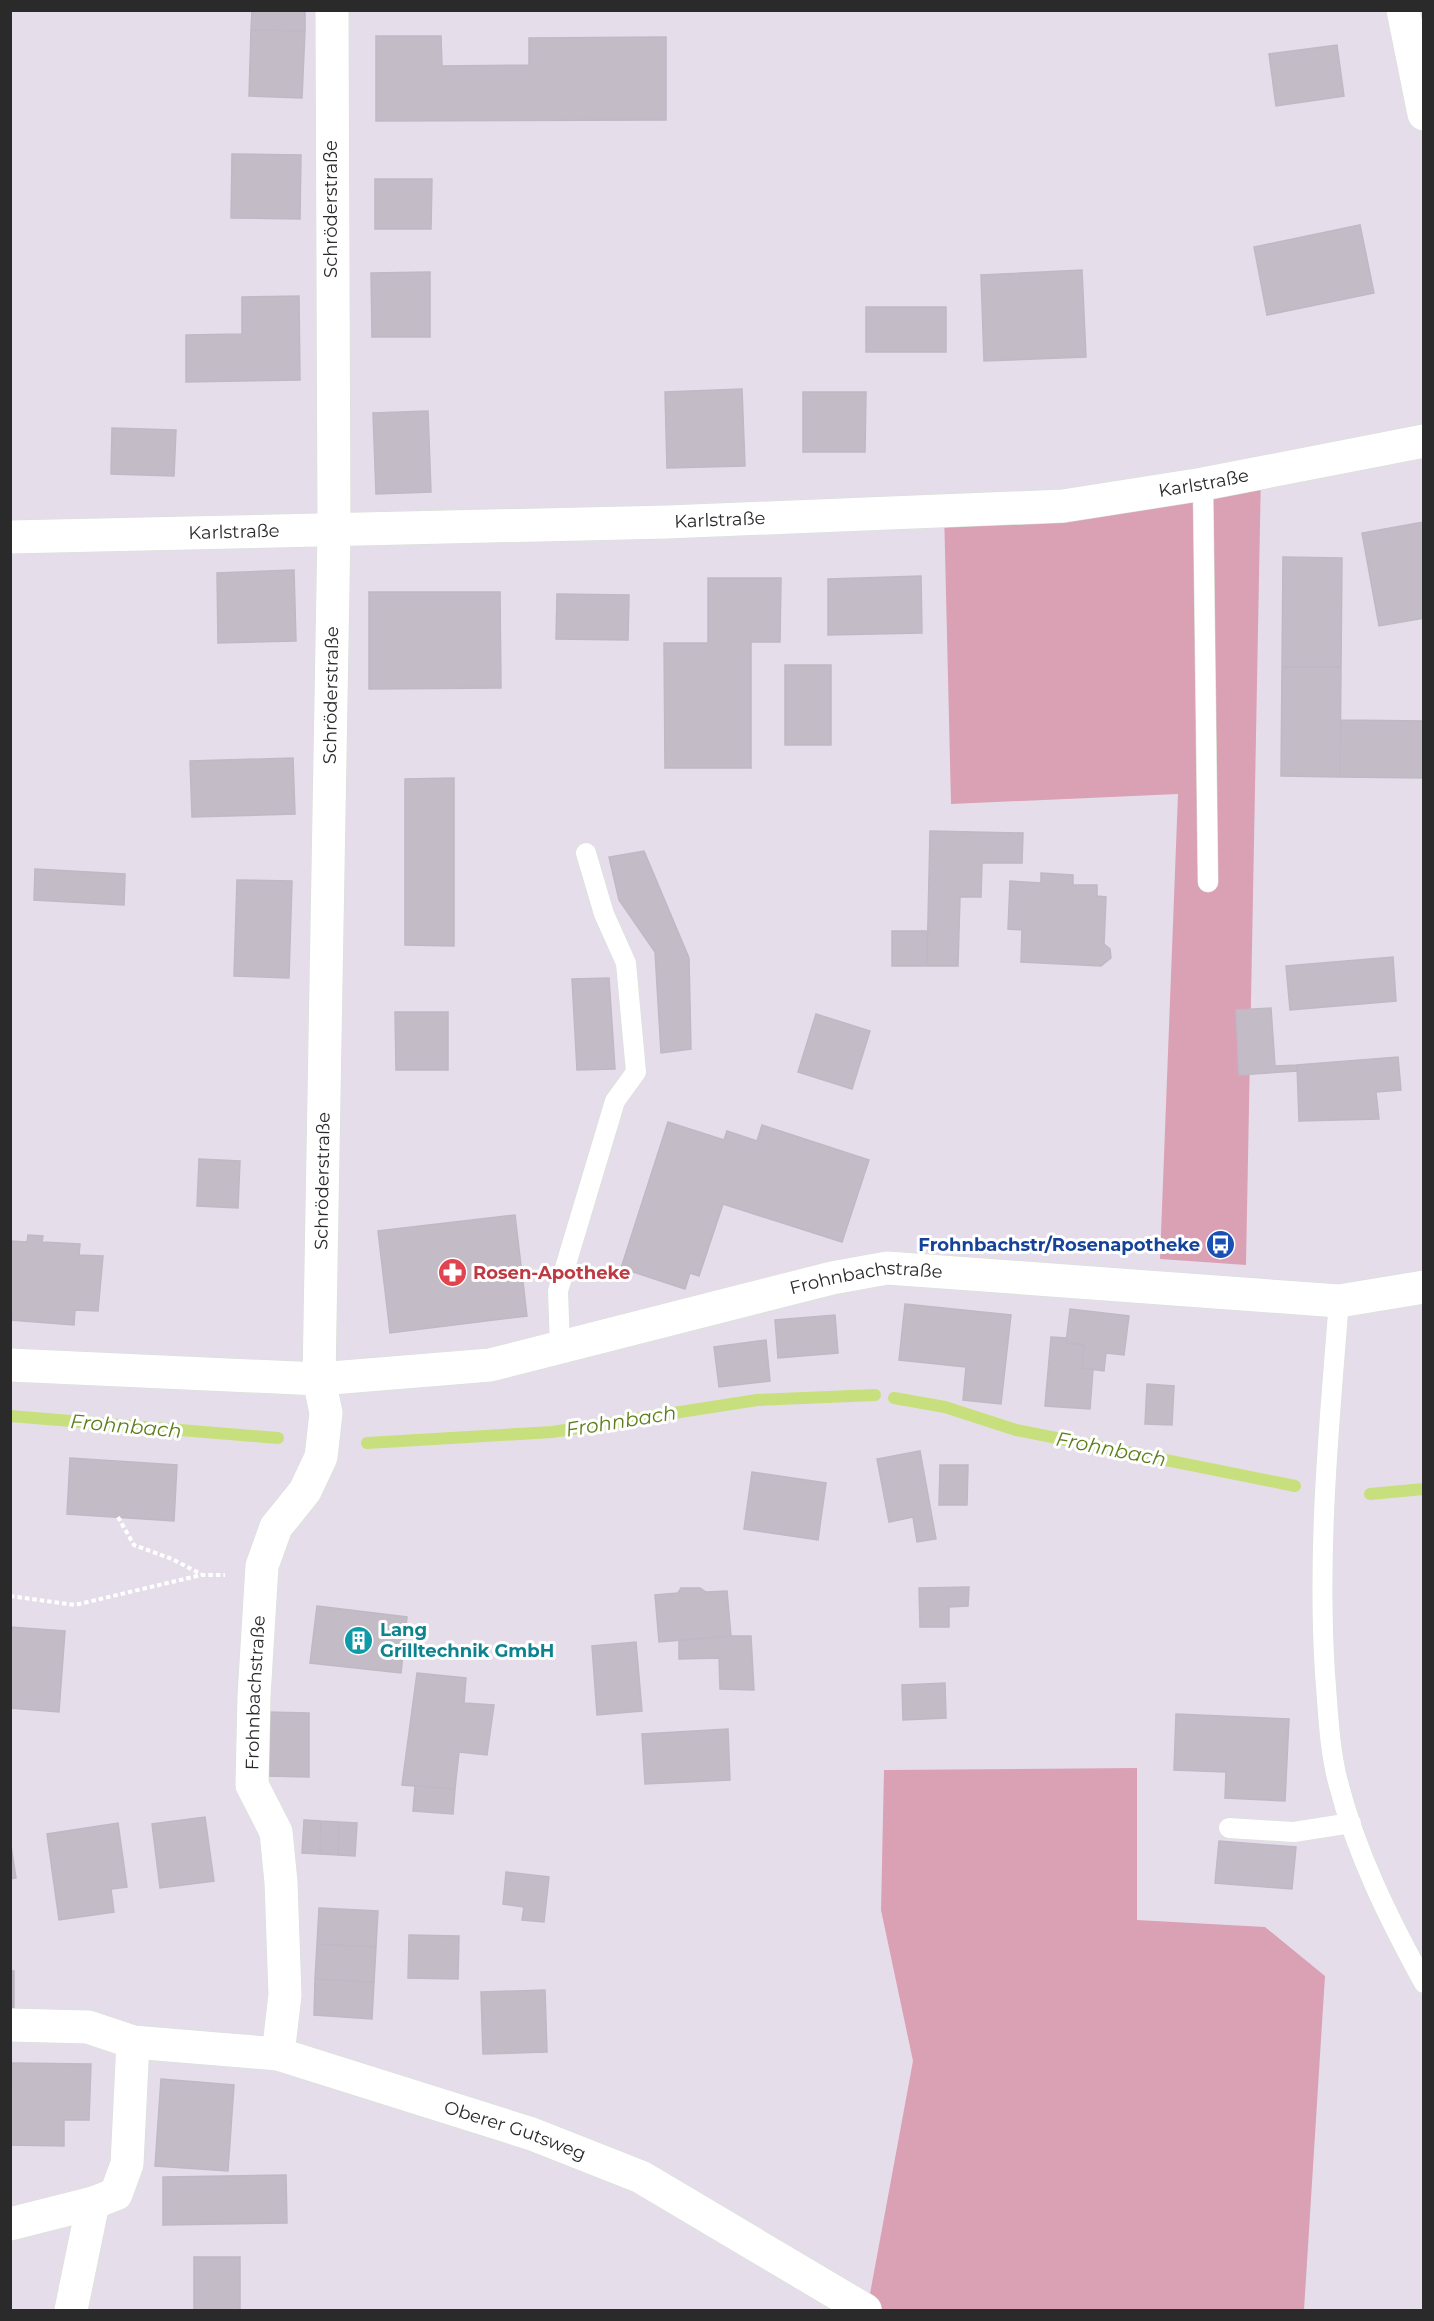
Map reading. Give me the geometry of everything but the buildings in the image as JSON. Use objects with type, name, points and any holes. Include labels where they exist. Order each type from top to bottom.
[{"type":"street","name":"Schröderstraße","points":[[319,1379],[324,1225],[334,530],[332,10]]},
{"type":"street","points":[[1403,10],[1424,114]]},
{"type":"street","name":"Karlstraße","points":[[10,537],[668,522],[1063,506],[1203,484],[1424,441]]},
{"type":"street","name":"Frohnbachstraße","points":[[10,1365],[319,1379],[490,1365],[832,1278],[887,1268],[1339,1301],[1424,1287]]},
{"type":"street","name":"Frohnbachstraße","points":[[279,2054],[285,1995],[279,1862],[276,1832],[252,1785],[254,1696],[262,1566],[276,1527],[305,1491],[321,1456],[326,1413],[319,1379]]},
{"type":"street","name":"Oberer Gutsweg","points":[[10,2025],[88,2027],[133,2042],[279,2054],[532,2134],[641,2177],[866,2310]]},
{"type":"street","points":[[10,2224],[93,2203],[116,2194],[127,2164],[133,2042]]},
{"type":"street","points":[[71,2310],[93,2203]]},
{"type":"lane","points":[[1203,484],[1208,882]]},
{"type":"lane","points":[[560,1347],[558,1291],[615,1101],[636,1072],[626,963],[604,915],[586,853]]},
{"type":"lane","points":[[1339,1301],[1322,1510],[1322,1618],[1328,1711],[1338,1781],[1351,1823],[1383,1909],[1424,1983]]},
{"type":"lane","points":[[1229,1828],[1294,1832],[1351,1823]]},
{"type":"path","points":[[118,1517],[134,1545],[172,1559],[201,1575]]},
{"type":"path","points":[[10,1596],[75,1605],[201,1575],[262,1576]]},
{"type":"shaded area","points":[[1261,472],[1246,1265],[1160,1259],[1178,794],[951,804],[944,510]]},
{"type":"shaded area","points":[[1137,1768],[1137,1920],[1265,1927],[1325,1976],[1304,2310],[867,2310],[913,2061],[881,1910],[884,1770]]},
{"type":"waterway","name":"Frohnbach","points":[[367,1443],[552,1432],[757,1400],[875,1395]]},
{"type":"waterway","name":"Frohnbach","points":[[894,1398],[945,1407],[1016,1430],[1295,1486]]},
{"type":"waterway","name":"Frohnbach","points":[[10,1416],[278,1438]]},
{"type":"waterway","name":"Frohnbach","points":[[1370,1494],[1424,1489]]},
{"type":"place","name":"Frohnbachstr/Rosenapotheke","points":[[1221,1245]]},
{"type":"place","name":"Rosen-Apotheke","points":[[452,1273]]},
{"type":"place","name":"Lang Grilltechnik GmbH","points":[[359,1640]]}]
